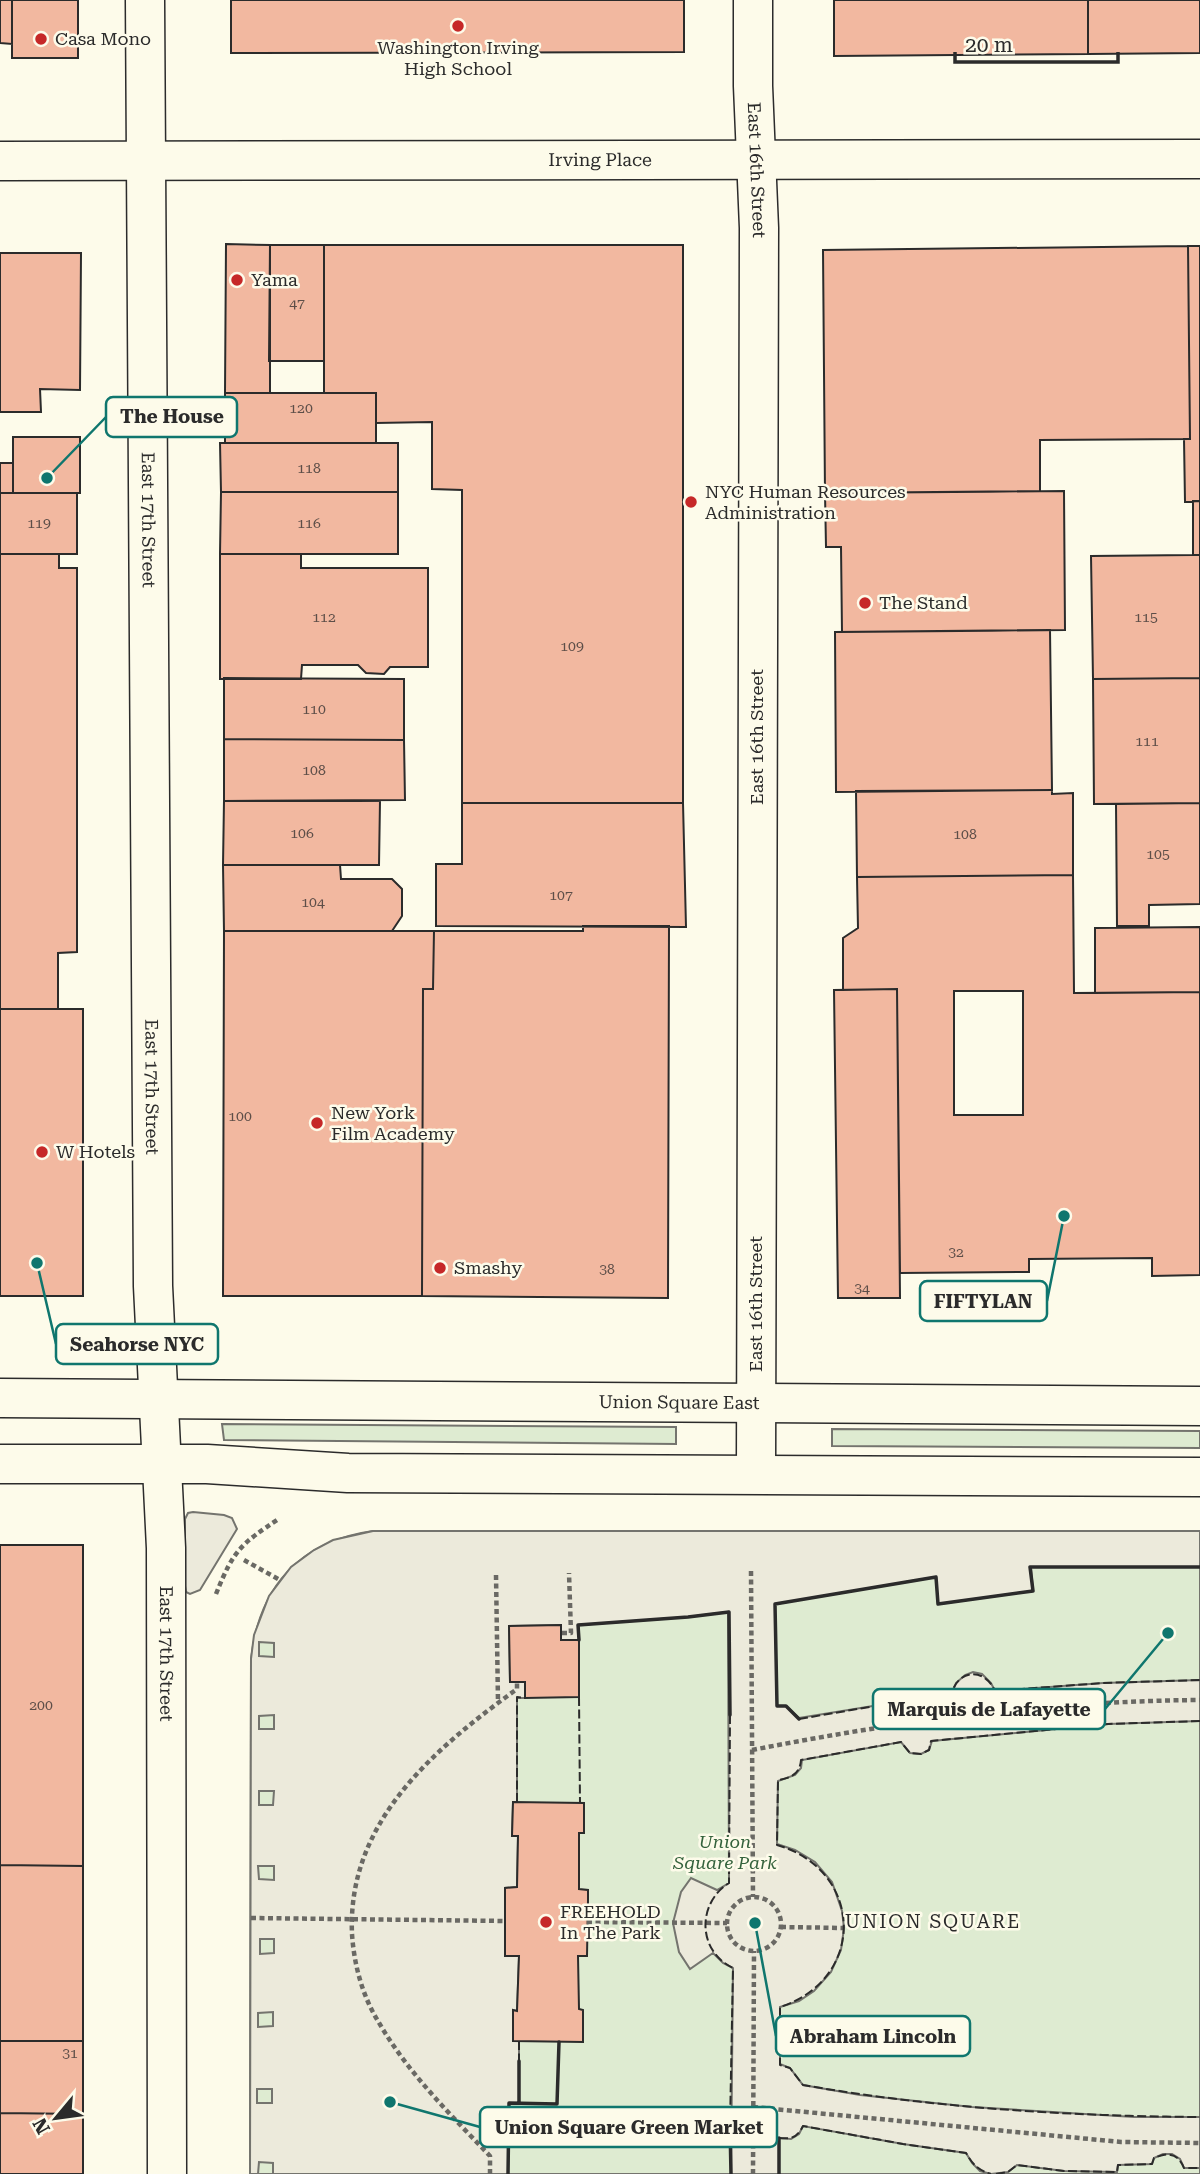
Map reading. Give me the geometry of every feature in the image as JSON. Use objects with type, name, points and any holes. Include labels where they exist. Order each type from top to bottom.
[{"type":"street","name":"East 17th Street","points":[[145,0],[153,1286],[166,1548],[167,2174]]},
{"type":"street","name":"East 16th Street","points":[[752,0],[752,86],[759,228],[756,1474]]},
{"type":"street","name":"Irving Place","points":[[0,161],[1200,159]]},
{"type":"street","name":"Union Square East","points":[[0,1398],[1200,1406]]},
{"type":"street","points":[[0,1464],[206,1464],[348,1473],[1200,1477]]},
{"type":"path","points":[[244,1560],[280,1580]]},
{"type":"path","points":[[751,1571],[753,1897]]},
{"type":"path","points":[[562,1633],[571,1633],[569,1573]]},
{"type":"path","points":[[496,1575],[498,1703]]},
{"type":"path","points":[[490,2174],[490,2156],[419,2079],[377,2020],[362,1987],[353,1951],[353,1894],[362,1860],[376,1829],[398,1796],[427,1762],[458,1733],[517,1689],[517,1681]]},
{"type":"path","points":[[752,1750],[859,1729],[938,1718],[1118,1700],[1200,1700]]},
{"type":"path","points":[[753,1897],[762,1898],[776,1908],[781,1927],[780,1933],[770,1946],[754,1951],[746,1950],[734,1942],[727,1923],[734,1906],[753,1897]]},
{"type":"path","points":[[251,1918],[505,1921]]},
{"type":"path","points":[[587,1922],[727,1923]]},
{"type":"path","points":[[781,1927],[844,1928]]},
{"type":"path","points":[[753,2174],[754,1951]]},
{"type":"path","points":[[753,2107],[1121,2142],[1200,2143]]},
{"type":"green space","points":[[222,1424],[676,1427],[676,1444],[224,1440]]},
{"type":"green space","points":[[832,1429],[1200,1431],[1200,1448],[832,1446]]},
{"type":"green space","name":"Union Square Park","points":[[373,1531],[1200,1531],[1200,2174],[250,2174],[251,1659],[263,1610],[274,1589],[288,1572],[304,1557],[324,1545],[347,1536]]},
{"type":"shaded area","points":[[188,1513],[232,1518],[237,1529],[200,1590],[190,1594],[186,1592],[185,1586],[185,1519]]},
{"type":"shaded area","points":[[373,1531],[1200,1531],[1200,1567],[1031,1567],[1033,1591],[938,1604],[936,1577],[775,1604],[777,1706],[786,1706],[799,1718],[951,1696],[956,1683],[973,1672],[982,1674],[995,1691],[1103,1683],[1200,1680],[1200,1721],[1108,1724],[932,1741],[929,1750],[921,1754],[910,1753],[901,1742],[802,1760],[801,1768],[795,1775],[778,1781],[777,1844],[795,1850],[815,1862],[832,1882],[842,1911],[844,1928],[841,1950],[831,1972],[814,1991],[799,2001],[780,2007],[780,2064],[790,2068],[803,2085],[860,2095],[972,2107],[1134,2117],[1200,2117],[1200,2168],[1184,2168],[1180,2159],[1172,2154],[1163,2154],[1154,2158],[1152,2164],[1118,2165],[1117,2172],[1064,2171],[1017,2165],[1008,2172],[991,2174],[980,2171],[966,2153],[803,2126],[799,2134],[791,2139],[779,2138],[779,2174],[731,2174],[733,1968],[713,1953],[690,1969],[679,1952],[673,1923],[681,1892],[691,1878],[717,1890],[729,1883],[728,1612],[579,1625],[579,1640],[561,1640],[561,1625],[509,1626],[510,1681],[525,1682],[525,1698],[517,1698],[517,1802],[513,1803],[512,1836],[518,1836],[517,1887],[505,1888],[505,1956],[519,1956],[517,2011],[513,2010],[513,2041],[519,2041],[519,2103],[509,2103],[508,2174],[273,2174],[273,2163],[259,2162],[258,2174],[250,2174],[251,1659],[254,1635],[269,1596],[291,1567],[333,1540]],"holes":[[[259,1642],[274,1643],[274,1657],[259,1656]],[[274,1715],[274,1729],[259,1729],[259,1716]],[[259,1791],[274,1791],[273,1805],[259,1805]],[[258,1866],[274,1866],[274,1880],[259,1879]],[[260,1939],[274,1939],[274,1953],[260,1954]],[[273,2012],[273,2026],[258,2027],[258,2013]],[[257,2089],[272,2089],[272,2103],[257,2103]]]},
{"type":"building","points":[[0,0],[12,0],[12,44],[0,43]]},
{"type":"building","points":[[12,0],[78,0],[78,58],[12,58]]},
{"type":"building","name":"Washington Irving High School","points":[[231,0],[684,0],[684,52],[231,53]]},
{"type":"building","points":[[834,0],[1088,0],[1088,54],[834,56]]},
{"type":"building","points":[[1088,0],[1200,0],[1200,53],[1088,54]]},
{"type":"building","points":[[226,244],[270,245],[270,393],[225,393]]},
{"type":"building","points":[[270,245],[324,245],[324,361],[269,361]]},
{"type":"building","points":[[324,245],[683,245],[683,803],[462,803],[462,490],[432,489],[432,422],[376,423],[376,393],[324,393]]},
{"type":"building","points":[[1188,246],[1190,439],[1040,440],[1040,491],[825,493],[823,250]]},
{"type":"building","points":[[1188,246],[1200,246],[1200,501],[1185,502],[1184,439],[1190,439]]},
{"type":"building","points":[[0,253],[81,253],[80,390],[40,389],[41,412],[0,412]]},
{"type":"building","points":[[225,393],[376,393],[376,443],[225,443]]},
{"type":"building","points":[[13,437],[80,437],[80,493],[13,493]]},
{"type":"building","points":[[220,443],[398,443],[398,492],[221,492]]},
{"type":"building","points":[[0,463],[13,463],[13,493],[0,493]]},
{"type":"building","points":[[1064,491],[1065,630],[842,632],[841,547],[826,547],[825,493]]},
{"type":"building","points":[[221,492],[398,492],[398,554],[220,554]]},
{"type":"building","points":[[0,493],[77,493],[77,554],[0,554]]},
{"type":"building","points":[[1193,501],[1200,501],[1200,555],[1193,555]]},
{"type":"building","points":[[0,554],[59,554],[59,568],[77,568],[77,952],[58,953],[58,1009],[0,1009]]},
{"type":"building","points":[[220,554],[301,554],[301,568],[428,568],[428,667],[390,667],[384,674],[366,673],[358,665],[302,665],[301,679],[220,679]]},
{"type":"building","points":[[1200,555],[1200,678],[1093,679],[1091,556]]},
{"type":"building","points":[[1050,630],[1052,790],[836,792],[835,632]]},
{"type":"building","points":[[224,678],[404,679],[404,740],[224,739]]},
{"type":"building","points":[[1200,678],[1200,803],[1094,804],[1093,679]]},
{"type":"building","points":[[224,739],[404,740],[405,800],[224,801]]},
{"type":"building","points":[[1052,790],[1052,794],[1073,793],[1073,875],[857,877],[856,791]]},
{"type":"building","points":[[224,801],[380,801],[379,865],[223,865]]},
{"type":"building","points":[[462,803],[683,803],[686,927],[436,926],[436,864],[462,864]]},
{"type":"building","points":[[1200,803],[1200,904],[1149,905],[1149,926],[1117,926],[1116,804]]},
{"type":"building","points":[[223,865],[340,865],[341,879],[392,879],[402,889],[402,916],[392,931],[224,931]]},
{"type":"building","points":[[1073,875],[1074,993],[1200,992],[1200,1275],[1152,1276],[1152,1258],[1029,1259],[1029,1272],[900,1273],[897,989],[843,990],[843,938],[858,928],[857,877]],"holes":[[[954,991],[1023,991],[1023,1115],[954,1115]]]},
{"type":"building","points":[[583,926],[669,926],[668,1298],[422,1296],[423,989],[433,989],[434,931],[583,931]]},
{"type":"building","points":[[1200,927],[1200,992],[1095,993],[1095,928]]},
{"type":"building","points":[[224,931],[434,931],[433,989],[423,989],[422,1296],[223,1296]]},
{"type":"building","points":[[897,989],[900,1298],[838,1298],[834,990]]},
{"type":"building","name":"W Hotels","points":[[0,1009],[83,1009],[83,1296],[0,1296]]},
{"type":"building","points":[[0,1545],[83,1545],[83,1866],[0,1865]]},
{"type":"building","points":[[561,1625],[561,1640],[579,1640],[579,1697],[525,1698],[525,1682],[510,1682],[509,1626]]},
{"type":"building","name":"FREEHOLD In The Park","points":[[513,1802],[584,1803],[584,1833],[579,1833],[579,1889],[588,1890],[587,1956],[578,1956],[583,2042],[513,2041],[513,2010],[517,2011],[519,1956],[505,1956],[505,1888],[517,1887],[518,1836],[512,1836]]},
{"type":"building","points":[[0,1865],[83,1866],[83,2041],[0,2041]]},
{"type":"building","points":[[0,2041],[83,2041],[83,2114],[0,2113]]},
{"type":"building","points":[[0,2113],[83,2114],[83,2174],[0,2174]]},
{"type":"fence","points":[[799,1719],[916,1699],[951,1696],[958,1681],[971,1674],[984,1678],[995,1691],[1103,1683],[1200,1680]]},
{"type":"fence","points":[[517,1802],[517,1697],[525,1698]]},
{"type":"fence","points":[[579,1697],[580,1803]]},
{"type":"fence","points":[[730,1715],[729,1883],[711,1902],[706,1927],[707,1939],[713,1950],[733,1968],[730,2125]]},
{"type":"fence","points":[[1200,1721],[1108,1724],[931,1741],[929,1750],[921,1754],[910,1753],[901,1742],[801,1760],[799,1769],[794,1774],[778,1780],[777,1845],[806,1858],[826,1877],[839,1900],[844,1925],[840,1950],[828,1973],[808,1993],[780,2007],[780,2065],[790,2068],[803,2085],[951,2105],[1100,2115],[1200,2117]]},
{"type":"fence","points":[[519,2041],[519,2061]]},
{"type":"fence","points":[[779,2138],[794,2137],[803,2126],[966,2153],[976,2166],[991,2174]]},
{"type":"fence","points":[[996,2174],[1008,2172],[1017,2165],[1064,2171],[1117,2172],[1118,2165],[1152,2164],[1154,2158],[1164,2155],[1176,2157],[1184,2168],[1200,2168]]},
{"type":"wall","points":[[799,1719],[786,1706],[777,1706],[775,1604],[936,1577],[938,1604],[1033,1591],[1030,1567],[1200,1567]]},
{"type":"wall","points":[[579,1640],[578,1625],[729,1612],[730,1715]]},
{"type":"wall","points":[[508,2174],[509,2103],[557,2104],[559,2042]]},
{"type":"wall","points":[[519,2061],[519,2103]]},
{"type":"wall","points":[[730,2125],[731,2174]]},
{"type":"wall","points":[[779,2138],[779,2174]]},
{"type":"place","name":"Washington Irving High School","points":[[458,26]]},
{"type":"place","name":"Casa Mono","points":[[41,39]]},
{"type":"place","name":"Yama","points":[[237,280]]},
{"type":"place","name":"The House","points":[[47,478]]},
{"type":"place","name":"NYC Human Resources Administration","points":[[691,502]]},
{"type":"place","name":"The Stand","points":[[865,603]]},
{"type":"place","name":"New York Film Academy","points":[[317,1123]]},
{"type":"place","name":"W Hotels","points":[[42,1152]]},
{"type":"place","name":"FIFTYLAN","points":[[1064,1216]]},
{"type":"place","name":"Seahorse NYC","points":[[37,1263]]},
{"type":"place","name":"Smashy","points":[[440,1268]]},
{"type":"place","name":"Marquis de Lafayette","points":[[1168,1633]]},
{"type":"place","name":"FREEHOLD In The Park","points":[[546,1922]]},
{"type":"place","name":"Abraham Lincoln","points":[[755,1923]]},
{"type":"place","name":"Union Square Green Market","points":[[390,2102]]},
{"type":"district","name":"UNION SQUARE","points":[[933,1921]]}]
